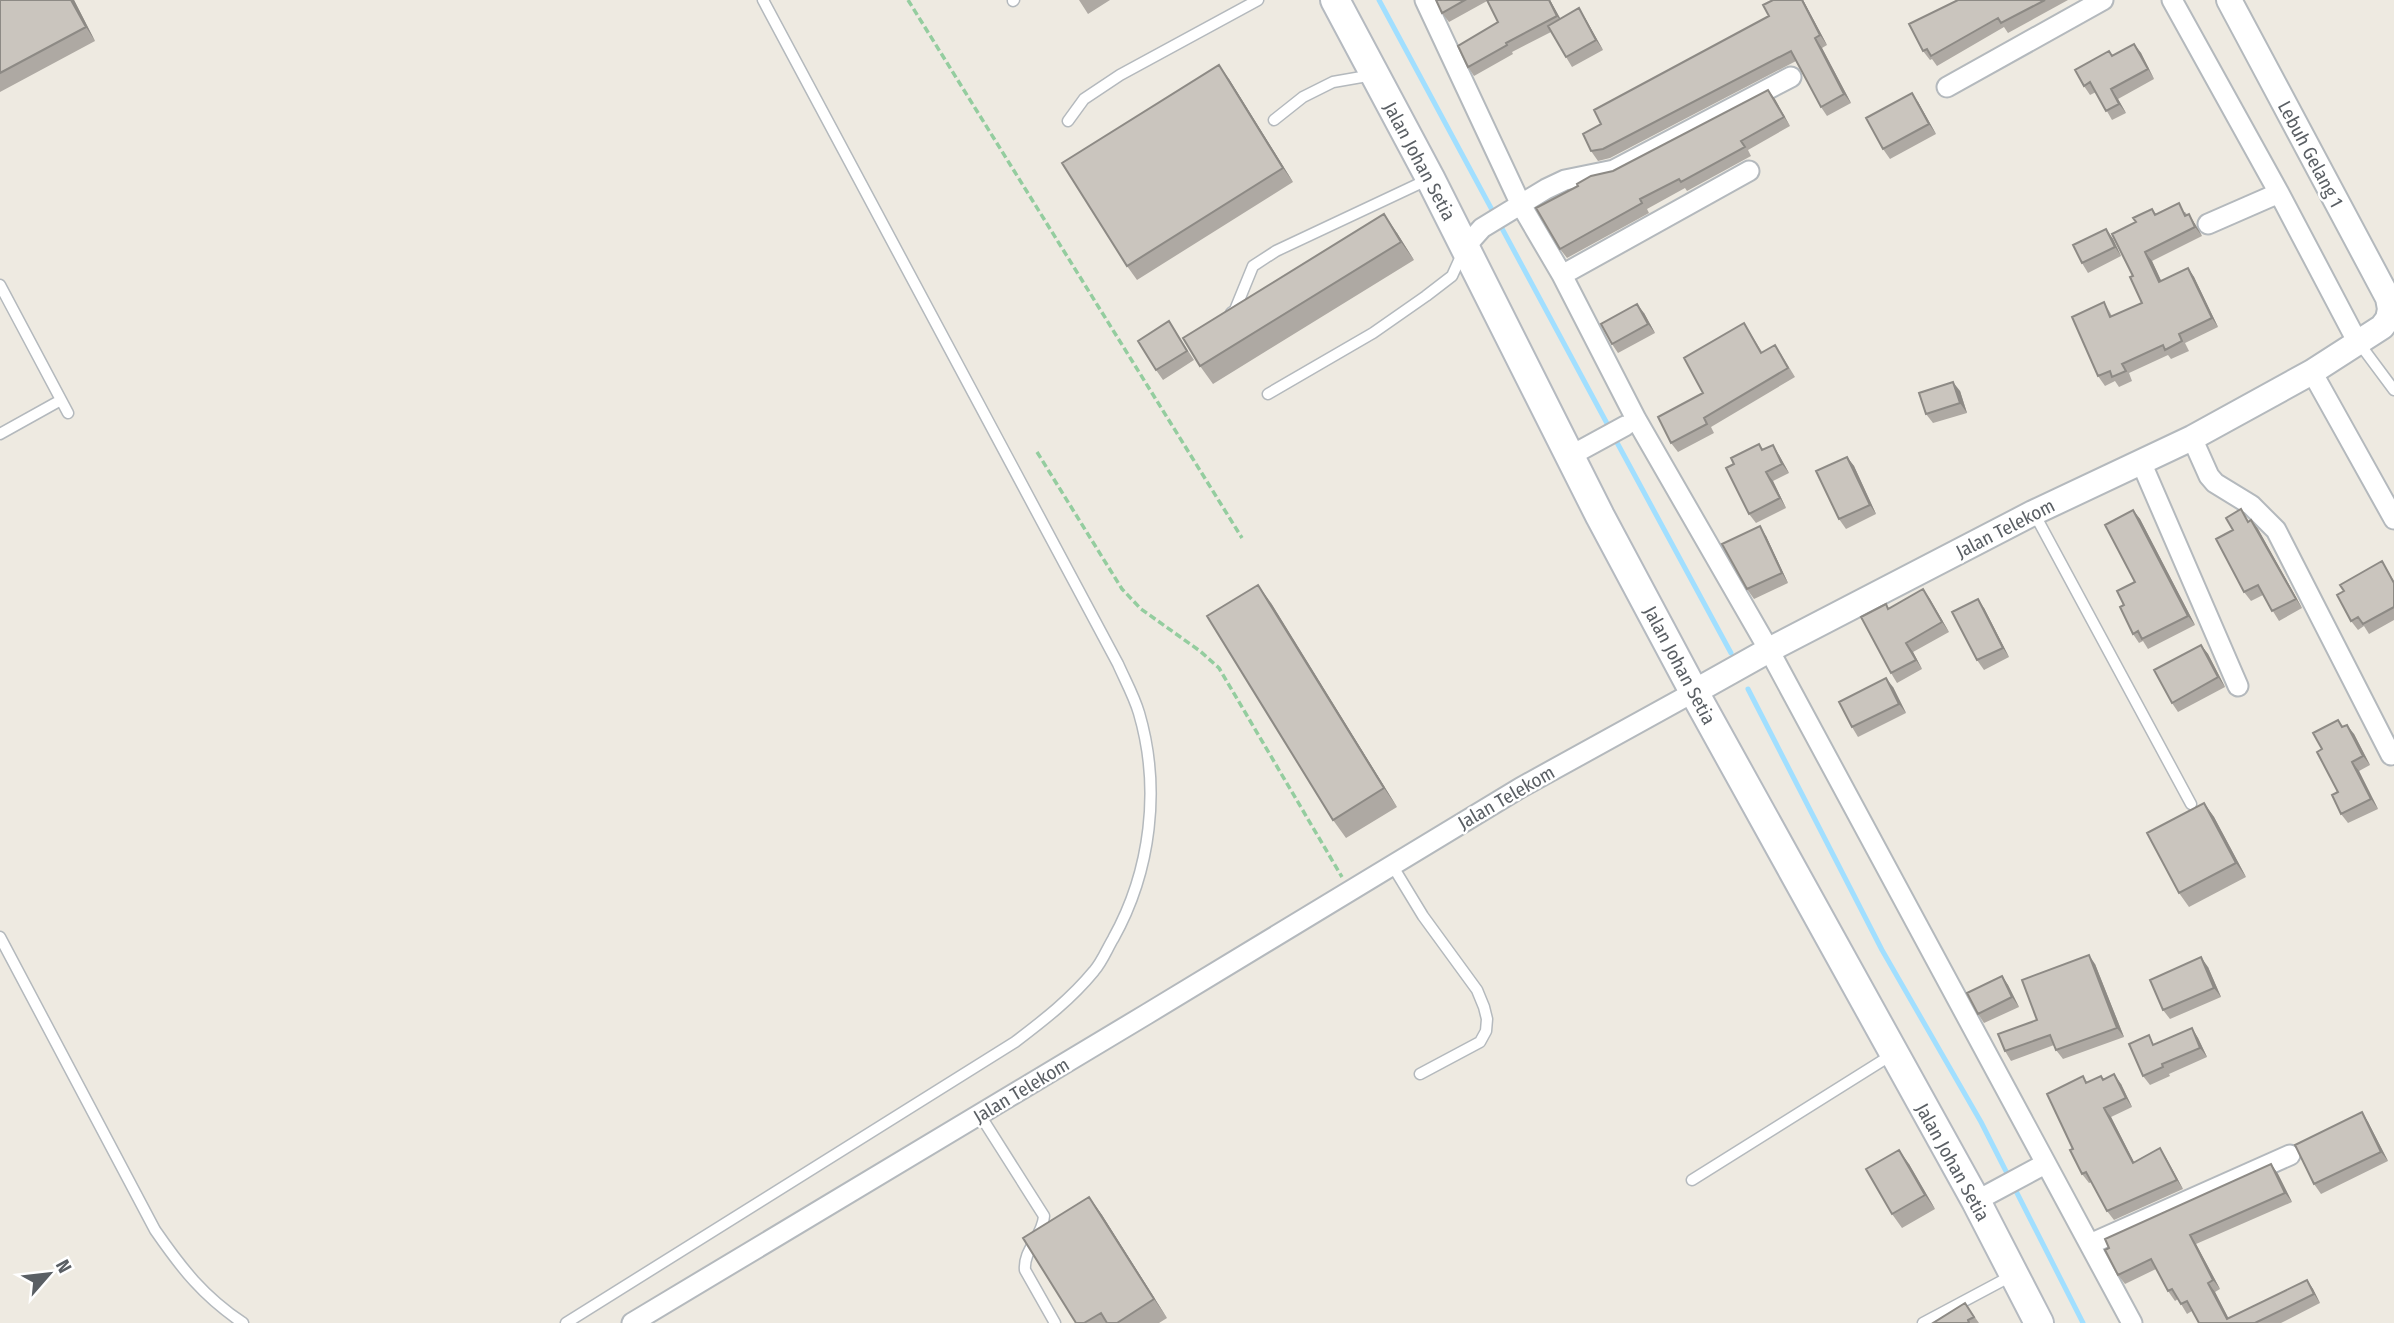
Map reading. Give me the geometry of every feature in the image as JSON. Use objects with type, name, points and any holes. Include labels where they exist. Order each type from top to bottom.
[{"type":"main road","name":"Jalan Johan Setia","points":[[1336,0],[1373,75],[1430,178],[1474,238],[1694,692],[1893,1054],[1985,1196],[2013,1274],[2039,1323]]},
{"type":"street","points":[[1425,0],[1515,208],[1562,275],[1636,419],[1769,650],[2028,1129],[2037,1168],[2090,1244],[2132,1323]]},
{"type":"street","points":[[1947,87],[2103,0]]},
{"type":"street","points":[[2172,0],[2358,343]]},
{"type":"street","name":"Lebuh Gelang 1","points":[[2229,0],[2392,308]]},
{"type":"street","points":[[1474,238],[1515,208],[1565,180],[1614,170],[1791,77]]},
{"type":"street","points":[[1562,275],[1749,171]]},
{"type":"street","points":[[2208,224],[2279,193]]},
{"type":"street","name":"Jalan Telekom","points":[[632,1323],[1520,788],[1769,650],[2034,513],[2192,438],[2312,372],[2382,327],[2392,308]]},
{"type":"street","points":[[2312,372],[2394,519]]},
{"type":"street","points":[[1577,452],[1625,426]]},
{"type":"street","points":[[2192,438],[2209,476],[2215,483],[2251,505],[2276,530],[2391,755]]},
{"type":"street","points":[[2141,462],[2238,686]]},
{"type":"street","points":[[2090,1244],[2290,1154]]},
{"type":"street","points":[[1985,1196],[2037,1168]]},
{"type":"lane","points":[[566,1323],[1015,1042],[1056,1011],[1096,969],[1126,915],[1142,867],[1151,815],[1146,745],[1139,711],[1118,664],[763,0]]},
{"type":"lane","points":[[1068,121],[1084,99],[1120,75],[1258,0]]},
{"type":"lane","points":[[1274,120],[1303,97],[1333,82],[1373,75]]},
{"type":"lane","points":[[1219,319],[1235,310],[1253,266],[1276,251],[1430,178]]},
{"type":"lane","points":[[1268,394],[1373,333],[1435,289],[1452,276],[1474,238]]},
{"type":"lane","points":[[0,285],[68,414]]},
{"type":"lane","points":[[2358,343],[2391,377],[2394,390]]},
{"type":"lane","points":[[0,434],[61,400]]},
{"type":"lane","points":[[2034,513],[2191,804]]},
{"type":"lane","points":[[1392,865],[1423,916],[1477,990],[1487,1019],[1486,1031],[1480,1042],[1420,1074]]},
{"type":"lane","points":[[0,937],[155,1230],[184,1272],[220,1307],[243,1323]]},
{"type":"lane","points":[[1692,1180],[1893,1054]]},
{"type":"lane","points":[[980,1115],[1044,1216],[1044,1224],[1024,1262],[1025,1270],[1055,1323]]},
{"type":"lane","points":[[1923,1323],[2013,1274]]},
{"type":"path","points":[[908,0],[1242,538]]},
{"type":"path","points":[[1037,452],[1122,589],[1141,609],[1219,668],[1350,891]]},
{"type":"building","points":[[0,0],[71,0],[86,27],[0,73]]},
{"type":"building","points":[[1436,0],[1465,0],[1442,13]]},
{"type":"building","points":[[1487,0],[1549,0],[1557,16],[1468,67],[1458,46],[1498,22]]},
{"type":"building","points":[[1773,0],[1802,0],[1820,35],[1815,38],[1844,94],[1821,107],[1791,51],[1603,149],[1591,151],[1583,134],[1601,124],[1594,110],[1769,16],[1763,5]]},
{"type":"building","points":[[1958,0],[2045,0],[2001,23],[1998,18],[1931,56],[1927,49],[1923,51],[1909,24]]},
{"type":"building","points":[[1579,8],[1596,40],[1566,57],[1548,26]]},
{"type":"building","points":[[2134,44],[2148,69],[2111,89],[2119,104],[2106,111],[2090,82],[2084,86],[2075,70],[2109,51],[2112,56]]},
{"type":"building","points":[[1219,65],[1283,168],[1127,266],[1062,163]]},
{"type":"building","points":[[1768,90],[1784,117],[1741,141],[1745,147],[1681,182],[1679,179],[1640,199],[1642,203],[1560,249],[1536,208],[1578,186],[1577,184],[1591,176],[1613,171]]},
{"type":"building","points":[[1912,93],[1929,124],[1883,149],[1866,118]]},
{"type":"building","points":[[2179,203],[2185,216],[2189,214],[2195,227],[2145,252],[2159,282],[2188,268],[2212,318],[2179,334],[2182,341],[2165,350],[2163,345],[2122,364],[2126,371],[2112,377],[2110,371],[2098,376],[2072,317],[2104,302],[2110,317],[2142,303],[2130,277],[2133,276],[2112,234],[2136,222],[2133,218],[2152,209],[2155,215]]},
{"type":"building","points":[[1384,214],[1401,242],[1200,366],[1183,338]]},
{"type":"building","points":[[2106,229],[2115,247],[2082,263],[2073,245]]},
{"type":"building","points":[[1637,304],[1648,324],[1612,344],[1601,324]]},
{"type":"building","points":[[1169,321],[1187,351],[1156,370],[1138,341]]},
{"type":"building","points":[[1744,323],[1761,353],[1775,345],[1788,368],[1704,418],[1707,424],[1671,443],[1658,417],[1703,393],[1684,358]]},
{"type":"building","points":[[1953,382],[1960,403],[1926,414],[1919,393]]},
{"type":"building","points":[[1759,444],[1762,450],[1773,445],[1782,464],[1766,472],[1780,498],[1749,514],[1726,468],[1734,464],[1731,458]]},
{"type":"building","points":[[1847,457],[1870,505],[1839,519],[1816,471]]},
{"type":"building","points":[[2241,509],[2248,522],[2251,520],[2296,599],[2272,611],[2258,585],[2244,592],[2216,539],[2233,530],[2226,518]]},
{"type":"building","points":[[2133,510],[2188,616],[2142,639],[2138,631],[2133,634],[2120,607],[2124,605],[2117,591],[2135,582],[2105,525]]},
{"type":"building","points":[[1760,526],[1782,573],[1747,589],[1722,544]]},
{"type":"building","points":[[2382,561],[2394,583],[2394,607],[2363,624],[2358,617],[2351,621],[2337,595],[2344,591],[2340,585]]},
{"type":"building","points":[[1258,585],[1384,788],[1333,820],[1207,616]]},
{"type":"building","points":[[1923,589],[1942,622],[1906,643],[1916,660],[1891,673],[1861,617],[1886,604],[1888,609]]},
{"type":"building","points":[[1978,599],[2003,648],[1977,660],[1952,612]]},
{"type":"building","points":[[2201,645],[2218,677],[2172,703],[2154,670]]},
{"type":"building","points":[[1886,678],[1899,704],[1852,727],[1839,702]]},
{"type":"building","points":[[2338,720],[2342,727],[2347,725],[2363,756],[2352,762],[2371,799],[2341,814],[2332,795],[2338,792],[2317,752],[2322,749],[2313,733]]},
{"type":"building","points":[[2204,803],[2236,863],[2179,893],[2147,833]]},
{"type":"building","points":[[2089,955],[2117,1028],[2056,1050],[2050,1035],[2005,1051],[1998,1034],[2037,1020],[2022,980]]},
{"type":"building","points":[[2201,957],[2214,988],[2163,1010],[2150,980]]},
{"type":"building","points":[[2002,976],[2012,997],[1978,1014],[1967,993]]},
{"type":"building","points":[[2192,1028],[2200,1048],[2162,1064],[2163,1067],[2143,1076],[2129,1044],[2149,1035],[2153,1045]]},
{"type":"building","points":[[2114,1074],[2126,1098],[2104,1108],[2133,1163],[2160,1148],[2177,1180],[2107,1211],[2086,1172],[2082,1174],[2047,1094],[2083,1076],[2086,1083],[2101,1076],[2103,1080]]},
{"type":"building","points":[[2362,1112],[2381,1152],[2314,1184],[2295,1145]]},
{"type":"building","points":[[1899,1150],[1925,1195],[1892,1214],[1866,1169]]},
{"type":"building","points":[[2271,1164],[2285,1193],[2190,1235],[2213,1280],[2208,1283],[2227,1319],[2307,1280],[2314,1294],[2255,1323],[2199,1323],[2187,1301],[2181,1304],[2172,1289],[2168,1291],[2151,1259],[2118,1275],[2105,1250],[2109,1248],[2105,1239]]},
{"type":"building","points":[[1089,1197],[1154,1299],[1117,1323],[1107,1323],[1101,1313],[1084,1323],[1076,1323],[1023,1238]]},
{"type":"building","points":[[1965,1303],[1974,1317],[1968,1320],[1969,1323],[1933,1323]]},
{"type":"waterway","points":[[1379,0],[1610,429]]},
{"type":"waterway","points":[[1614,437],[1731,653]]},
{"type":"waterway","points":[[1748,689],[1882,950],[1981,1122],[2083,1323]]}]
